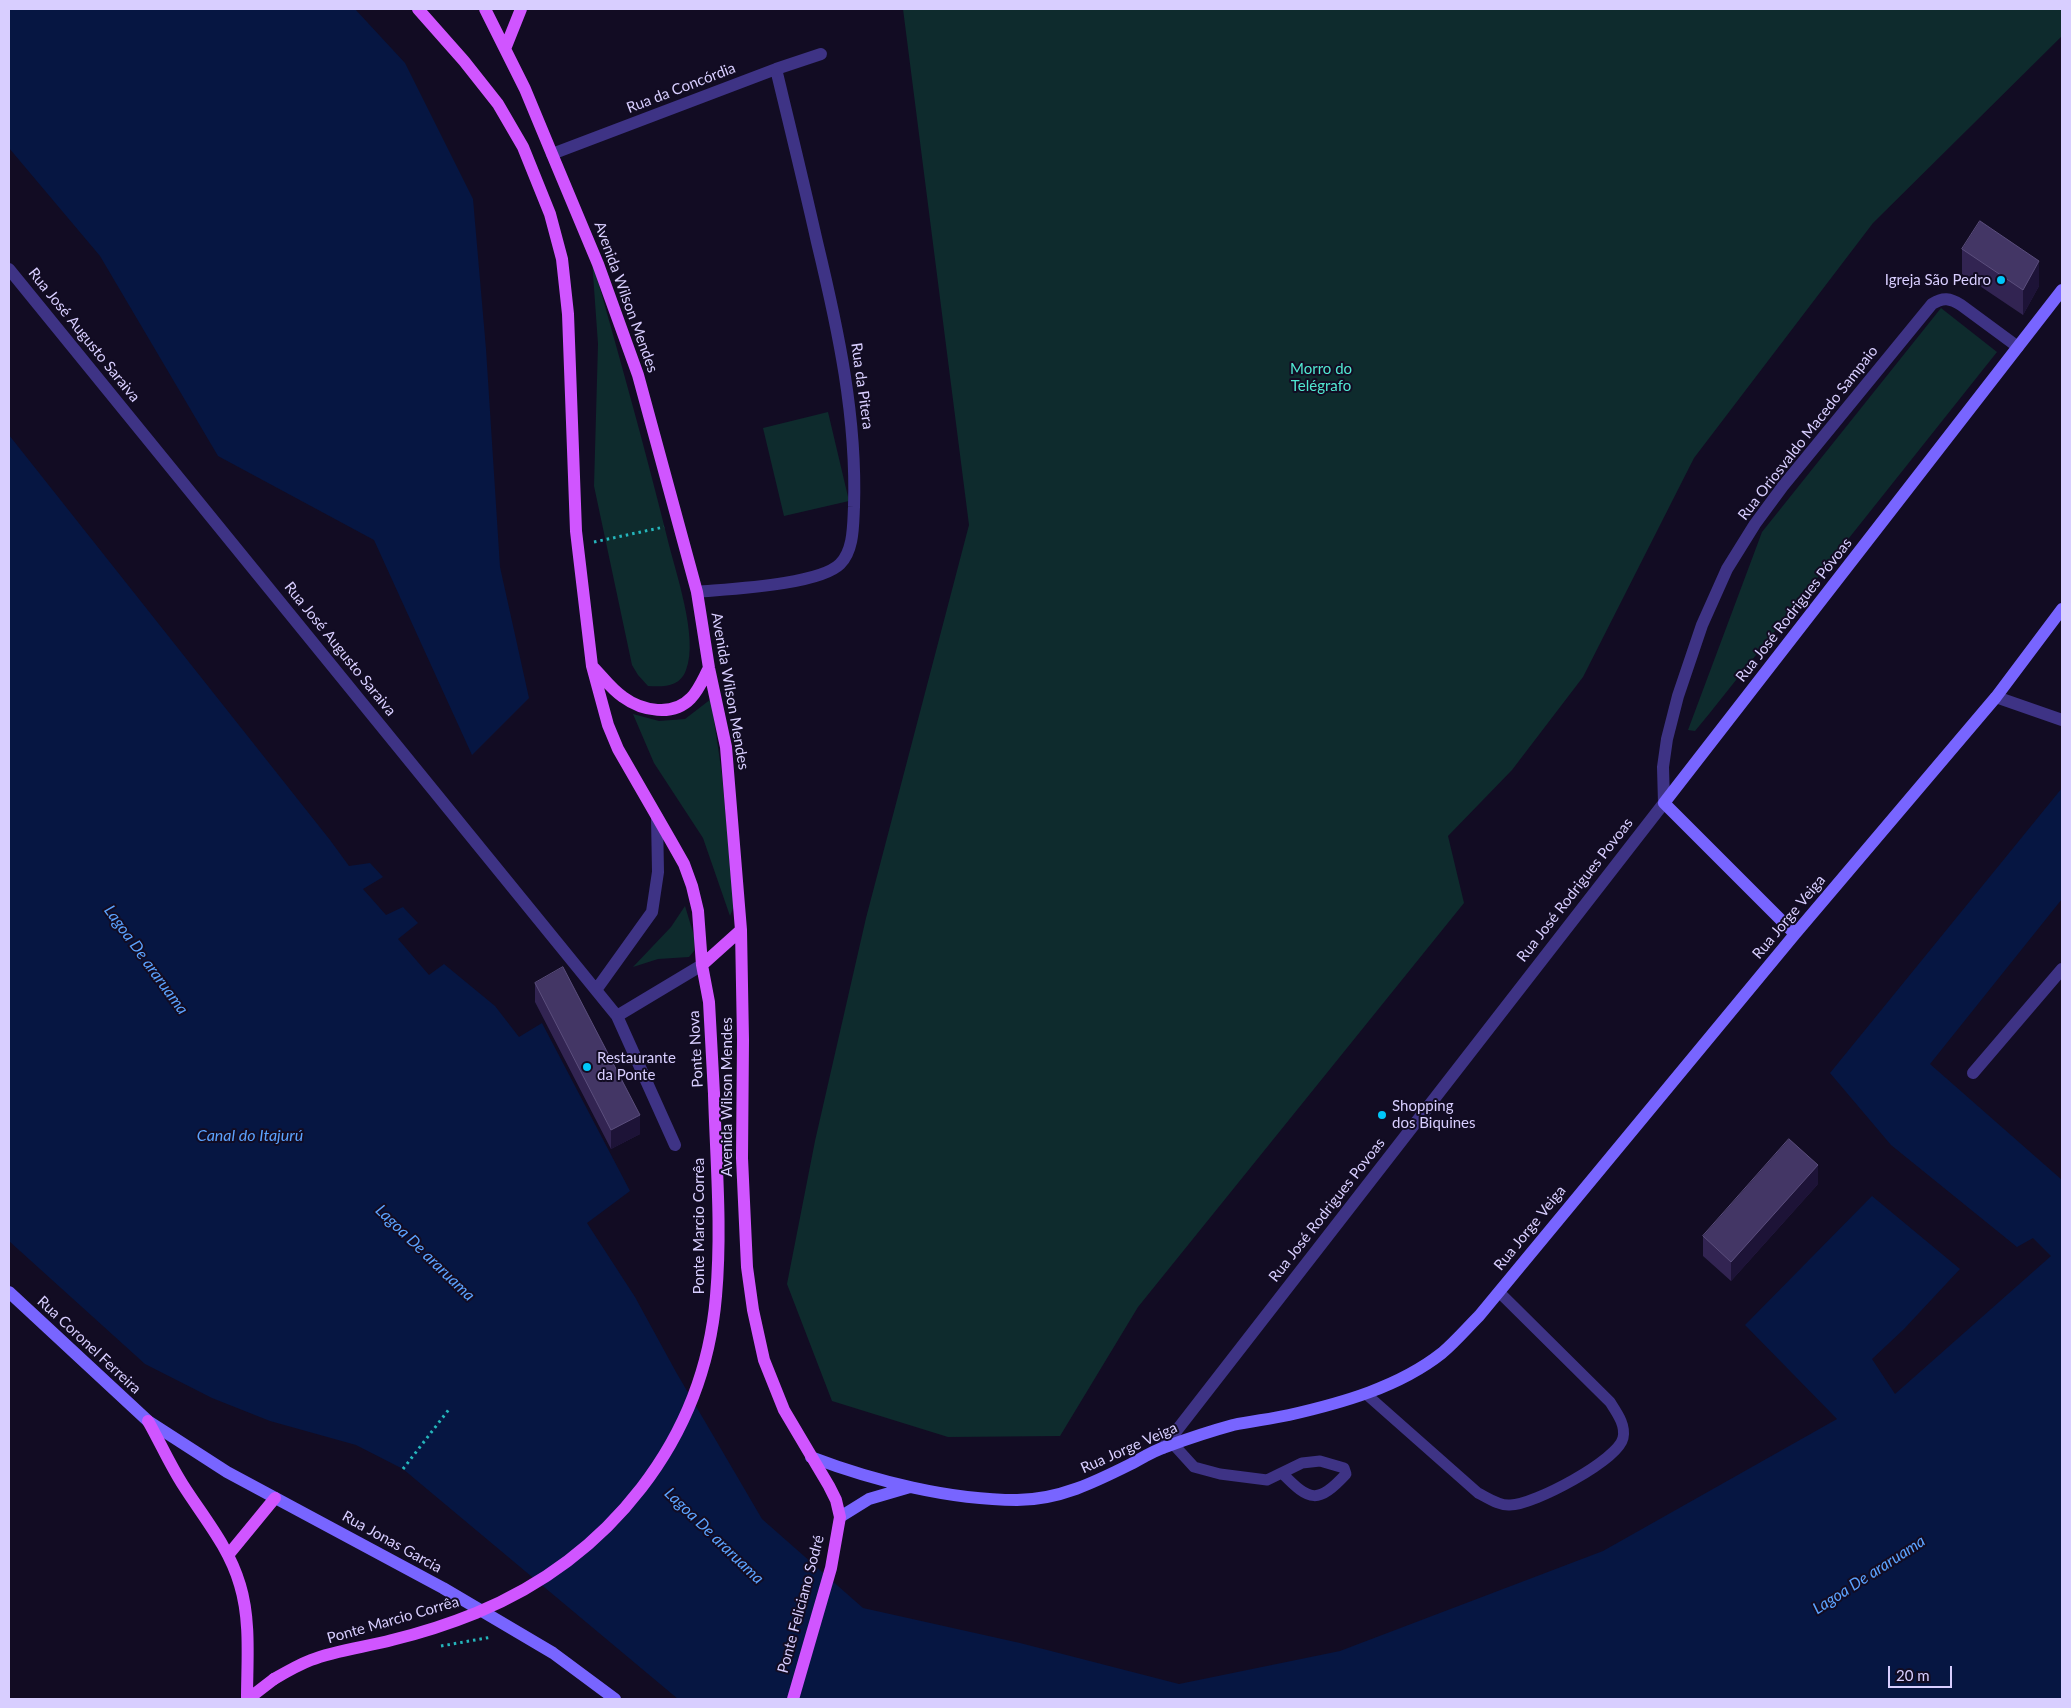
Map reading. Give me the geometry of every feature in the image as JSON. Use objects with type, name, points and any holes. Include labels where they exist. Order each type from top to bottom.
[{"type":"main road","name":"Avenida Wilson Mendes","points":[[418,9],[464,61],[498,104],[523,147],[550,214],[562,259],[568,314],[577,546],[592,666],[608,725],[622,756],[684,864],[692,886],[698,911],[702,965],[709,1002]]},
{"type":"main road","name":"Avenida Wilson Mendes","points":[[485,9],[552,154],[598,264],[638,375],[697,592],[709,668],[726,747],[741,930],[743,1040],[742,1158],[747,1267],[753,1310],[764,1360],[784,1410],[829,1486],[836,1500],[839,1520]]},
{"type":"main road","points":[[505,49],[522,9]]},
{"type":"main road","name":"Rua José Rodrigues Póvoas","points":[[1664,803],[2062,290]]},
{"type":"main road","name":"Rua Jorge Veiga","points":[[811,1457],[849,1472],[956,1494],[1018,1500],[1042,1497],[1065,1493],[1089,1485],[1169,1446],[1233,1426],[1332,1404],[1366,1394],[1413,1372],[1442,1353],[1479,1316],[1795,934],[1996,697],[2062,609]]},
{"type":"main road","points":[[592,666],[621,696],[646,708],[662,710],[674,709],[692,697],[709,668]]},
{"type":"main road","points":[[1664,803],[1795,934]]},
{"type":"main road","points":[[702,965],[741,930]]},
{"type":"main road","name":"Ponte Nova","points":[[709,1002],[714,1094]]},
{"type":"main road","name":"Ponte Marcio Corrêa","points":[[247,1699],[274,1679],[312,1659],[439,1627],[478,1612],[527,1587],[590,1544],[624,1510],[650,1476],[683,1422],[702,1373],[716,1297],[718,1256],[714,1094]]},
{"type":"main road","name":"Rua Coronel Ferreira","points":[[9,1292],[148,1421]]},
{"type":"main road","points":[[148,1421],[183,1485],[207,1518],[228,1554],[240,1585],[245,1610],[247,1699]]},
{"type":"main road","name":"Rua Jonas Garcia","points":[[148,1421],[227,1472],[443,1588],[553,1653],[615,1699]]},
{"type":"main road","points":[[839,1520],[869,1499],[913,1486]]},
{"type":"main road","points":[[228,1554],[275,1498]]},
{"type":"main road","name":"Ponte Feliciano Sodré","points":[[793,1699],[831,1568],[839,1520]]},
{"type":"street","name":"Rua da Concórdia","points":[[552,154],[776,69],[821,54]]},
{"type":"street","name":"Rua da Pitera","points":[[697,592],[778,584],[820,575],[839,565],[847,554],[851,542],[855,481],[845,374],[836,321],[776,69]]},
{"type":"street","name":"Rua José Augusto Saraiva","points":[[9,269],[618,1016],[675,1145]]},
{"type":"street","name":"Rua Oriosvaldo Macedo Sampaio","points":[[1664,803],[1663,768],[1667,739],[1678,696],[1702,625],[1727,569],[1755,524],[1783,486],[1932,304],[1940,298],[1950,299],[1961,305],[2018,347]]},
{"type":"street","points":[[1996,697],[2062,720]]},
{"type":"street","name":"Rua José Rodrigues Povoas","points":[[1169,1446],[1664,803]]},
{"type":"street","points":[[596,990],[652,912],[658,872],[657,818]]},
{"type":"street","points":[[618,1016],[702,965]]},
{"type":"street","points":[[1973,1073],[2062,969]]},
{"type":"lane","points":[[1366,1394],[1478,1493],[1509,1506],[1536,1499],[1558,1488],[1612,1454],[1620,1445],[1623,1438],[1623,1429],[1620,1419],[1610,1402],[1499,1292]]},
{"type":"lane","points":[[1169,1446],[1194,1467],[1220,1474],[1267,1480],[1302,1463],[1320,1461],[1344,1468],[1346,1474],[1322,1496],[1309,1496],[1296,1487],[1282,1473]]},
{"type":"path","points":[[577,546],[679,524]]},
{"type":"path","points":[[403,1469],[450,1408]]},
{"type":"path","points":[[436,1647],[496,1637]]},
{"type":"green space","name":"Morro do Telégrafo","points":[[903,9],[2062,9],[2062,36],[1873,223],[1694,458],[1583,677],[1512,770],[1448,836],[1464,903],[1138,1307],[1060,1436],[948,1437],[832,1401],[787,1284],[815,1141],[866,918],[969,525]]},
{"type":"green space","points":[[592,260],[649,467],[688,623],[690,640],[686,670],[680,680],[671,685],[648,686],[632,665],[594,486],[598,344]]},
{"type":"green space","points":[[1941,308],[1997,352],[1709,714],[1695,731],[1688,730],[1762,532]]},
{"type":"green space","points":[[828,412],[849,501],[784,516],[763,428]]},
{"type":"green space","points":[[711,699],[722,775],[734,906],[730,916],[703,838],[654,763],[633,714],[659,721],[685,719]]},
{"type":"green space","points":[[685,906],[695,939],[694,951],[689,957],[658,959],[633,967],[671,927]]},
{"type":"water","points":[[9,9],[355,9],[405,63],[473,199],[486,349],[500,567],[529,698],[472,755],[374,540],[218,456],[100,256],[9,148]]},
{"type":"water","name":"Canal do Itajurú","points":[[9,435],[349,866],[370,863],[383,877],[363,889],[386,915],[403,907],[418,923],[398,939],[429,975],[444,964],[495,1006],[519,1037],[542,1023],[630,1191],[587,1223],[635,1297],[676,1372],[762,1519],[863,1608],[1020,1643],[1179,1684],[1340,1651],[1603,1551],[1837,1419],[1745,1325],[1872,1196],[1960,1269],[1904,1329],[1872,1359],[1895,1394],[2051,1256],[2033,1238],[2017,1247],[1891,1145],[1830,1073],[2062,788],[2062,899],[1930,1064],[2062,1180],[2062,1699],[678,1699],[403,1469],[356,1445],[270,1421],[212,1398],[145,1364],[9,1241]]},
{"type":"building","points":[[1980,221],[2039,261],[2023,290],[1962,249]]},
{"type":"building","points":[[563,967],[640,1115],[611,1130],[535,983]]},
{"type":"building","points":[[1789,1139],[1818,1165],[1731,1262],[1703,1236]]},
{"type":"place","name":"Igreja São Pedro","points":[[2001,280]]},
{"type":"place","name":"Restaurante da Ponte","points":[[587,1067]]},
{"type":"place","name":"Shopping dos Biquines","points":[[1382,1115]]},
{"type":"water label","name":"Lagoa De araruama","points":[[146,960]]},
{"type":"water label","name":"Lagoa De araruama","points":[[425,1253]]},
{"type":"water label","name":"Lagoa De araruama","points":[[714,1536]]},
{"type":"water label","name":"Lagoa De araruama","points":[[1869,1575]]}]
